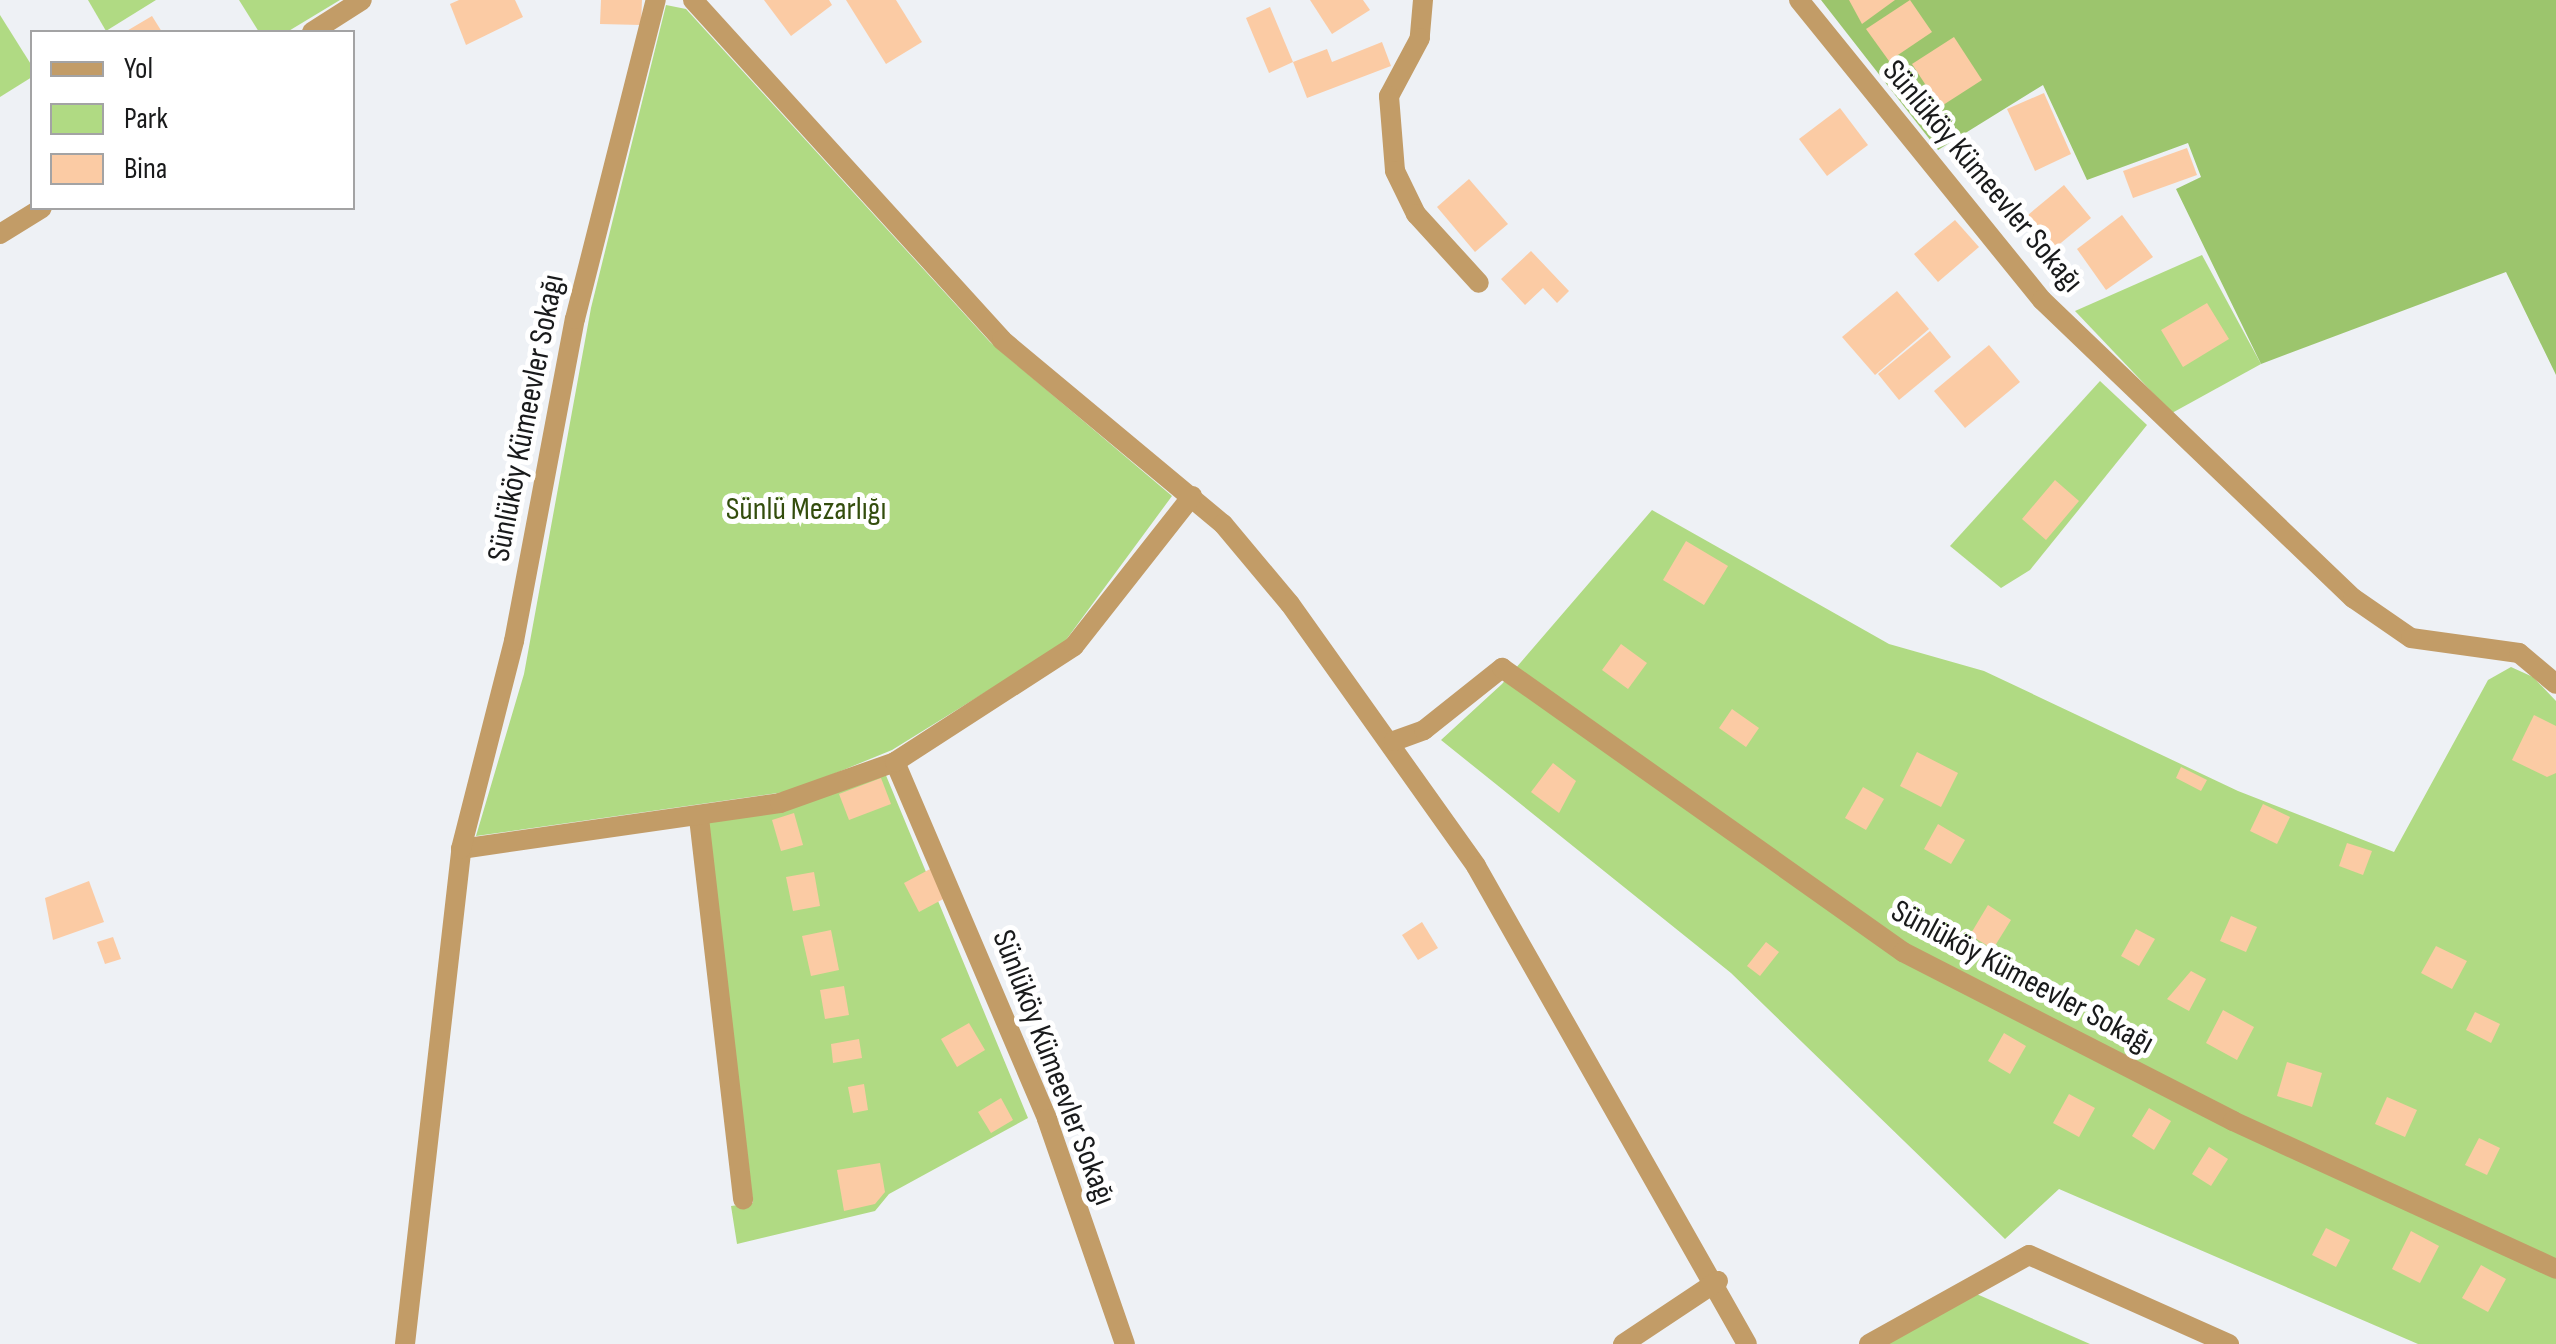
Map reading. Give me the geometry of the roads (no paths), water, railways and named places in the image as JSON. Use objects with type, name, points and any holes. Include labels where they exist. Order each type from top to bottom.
[{"type":"street","points":[[315,30],[362,0]]},
{"type":"street","name":"Sünlüköy Kümeevler Sokağı","points":[[405,1344],[461,849],[514,641],[586,270],[656,0]]},
{"type":"street","points":[[693,0],[1002,340],[1192,496],[1248,550],[1394,741],[1476,866],[1718,1281],[1747,1344]]},
{"type":"street","points":[[1423,0],[1420,38],[1388,96],[1395,172],[1416,214],[1480,283]]},
{"type":"street","name":"Sünlüköy Kümeevler Sokağı","points":[[1800,0],[2042,300],[2352,598],[2411,638],[2519,653],[2556,684]]},
{"type":"street","points":[[0,234],[39,210]]},
{"type":"street","points":[[461,849],[698,818],[796,800],[894,762],[1074,646],[1192,496]]},
{"type":"street","name":"Sünlüköy Kümeevler Sokağı","points":[[1394,741],[1424,730],[1502,668],[1903,952],[2233,1122],[2556,1269]]},
{"type":"street","name":"Sünlüköy Kümeevler Sokağı","points":[[894,762],[1042,1104],[1125,1344]]},
{"type":"street","points":[[698,818],[743,1200]]},
{"type":"street","points":[[1869,1344],[2003,1263],[2029,1256],[2229,1344]]},
{"type":"street","points":[[1623,1344],[1718,1281]]},
{"type":"park label","name":"Sünlü Mezarlığı","points":[[806,510]]}]
